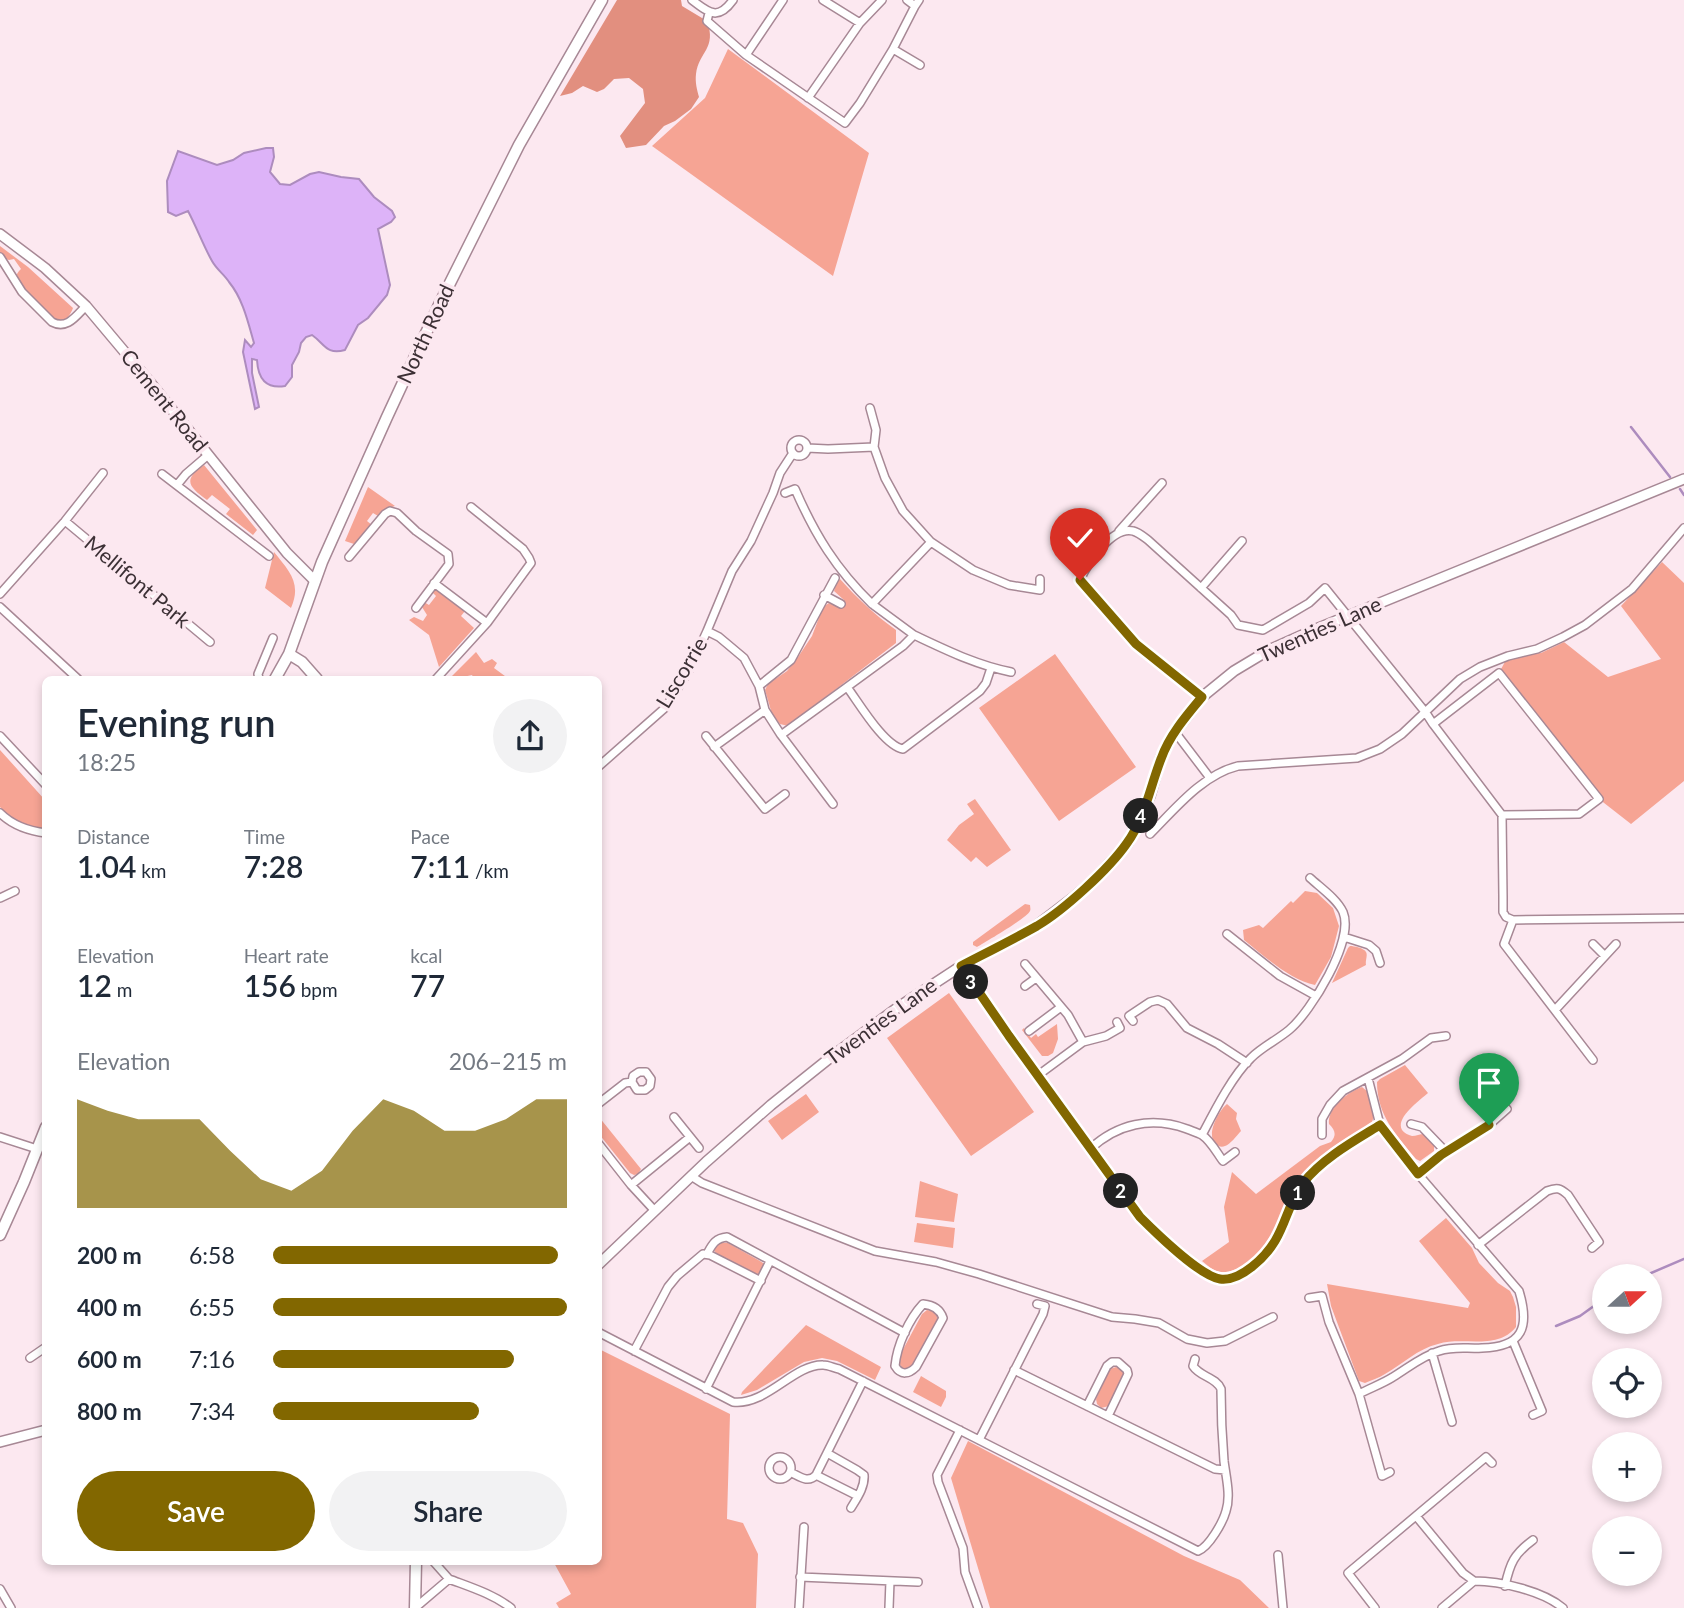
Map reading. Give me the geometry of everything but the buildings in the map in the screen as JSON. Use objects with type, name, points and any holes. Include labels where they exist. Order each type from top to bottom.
[{"type":"main road","name":"North Road","points":[[277,676],[289,654],[322,562],[467,249],[519,145],[602,0]]},
{"type":"main road","points":[[289,654],[302,662],[314,676]]},
{"type":"main road","points":[[0,1236],[42,1137]]},
{"type":"main road","points":[[415,1608],[416,1565]]},
{"type":"street","points":[[692,0],[709,13],[718,13],[733,0]]},
{"type":"street","points":[[746,55],[783,0]]},
{"type":"street","points":[[823,0],[860,23]]},
{"type":"street","points":[[808,98],[860,23],[882,0]]},
{"type":"street","points":[[709,13],[707,21],[746,55],[845,123],[893,49],[917,3],[907,0]]},
{"type":"street","points":[[893,49],[920,65]]},
{"type":"street","name":"Cement Road","points":[[0,234],[45,268],[86,306],[287,553],[315,582]]},
{"type":"street","points":[[0,257],[22,292],[56,325],[70,322],[86,306]]},
{"type":"street","points":[[870,408],[876,430],[874,447],[885,478],[903,511],[931,542],[973,570],[1009,585],[1040,590],[1040,579]]},
{"type":"street","points":[[707,631],[732,571],[751,541],[774,493],[780,473],[793,453],[792,446],[797,441],[804,442],[807,448]]},
{"type":"street","points":[[807,448],[874,447]]},
{"type":"street","points":[[793,453],[800,456],[807,448]]},
{"type":"street","points":[[177,485],[207,456]]},
{"type":"street","name":"Mellifont Park","points":[[0,594],[65,521],[103,473]]},
{"type":"street","points":[[162,474],[269,556]]},
{"type":"street","name":"Twenties Lane","points":[[602,1261],[691,1175],[831,1057],[903,1004],[961,966],[1045,920],[1074,898],[1128,843],[1150,796],[1161,757],[1175,732],[1202,697],[1234,671],[1269,650],[1684,479]]},
{"type":"street","points":[[1163,483],[1110,538],[1080,580],[1136,644],[1202,697]]},
{"type":"street","points":[[785,493],[795,489],[819,540],[856,589],[872,604],[914,635],[951,653],[991,668],[1011,672]]},
{"type":"street","points":[[439,676],[487,623],[531,563],[523,549],[471,507]]},
{"type":"street","points":[[349,556],[385,514],[390,511],[397,513],[416,531],[448,554],[449,564],[416,608]]},
{"type":"street","name":"Mellifont Park","points":[[65,521],[210,642]]},
{"type":"street","points":[[1150,834],[1210,778],[1224,769],[1357,758],[1380,749],[1426,713],[1460,679],[1480,667],[1563,638],[1585,625],[1632,589],[1684,527]]},
{"type":"street","points":[[1118,531],[1132,531],[1146,538],[1231,615],[1238,625],[1263,630],[1309,603],[1325,588],[1426,713],[1502,815],[1503,912],[1506,917],[1513,920],[1684,918]]},
{"type":"street","points":[[1201,588],[1242,541]]},
{"type":"street","points":[[872,604],[931,542]]},
{"type":"street","points":[[759,686],[790,660],[835,578]]},
{"type":"street","points":[[434,583],[487,623]]},
{"type":"street","points":[[824,595],[841,604]]},
{"type":"street","points":[[0,607],[75,676]]},
{"type":"street","name":"Liscorrie","points":[[602,763],[666,707],[689,670],[707,631],[719,637],[744,659],[759,686],[765,710],[833,804]]},
{"type":"street","points":[[781,735],[914,635]]},
{"type":"street","points":[[258,676],[274,638]]},
{"type":"street","points":[[847,687],[887,741],[896,748],[903,749],[980,691],[991,668]]},
{"type":"street","points":[[1433,723],[1499,673],[1599,799],[1579,814],[1502,815]]},
{"type":"street","points":[[714,747],[765,710]]},
{"type":"street","points":[[1175,732],[1210,778]]},
{"type":"street","points":[[0,736],[42,781]]},
{"type":"street","points":[[706,736],[765,809],[785,794]]},
{"type":"street","points":[[1,815],[31,831],[42,832]]},
{"type":"street","points":[[1202,1135],[1238,1073],[1267,1044],[1290,1030],[1307,1010],[1336,960],[1344,937],[1346,922],[1343,912],[1310,878]]},
{"type":"street","points":[[0,898],[15,891]]},
{"type":"street","points":[[1513,920],[1504,944],[1593,1060]]},
{"type":"street","points":[[1227,934],[1280,976],[1316,996]]},
{"type":"street","points":[[1344,937],[1369,945],[1376,951],[1380,963]]},
{"type":"street","points":[[1593,944],[1605,956]]},
{"type":"street","points":[[1556,1010],[1616,944]]},
{"type":"street","points":[[1025,964],[1068,1015],[1083,1042]]},
{"type":"street","points":[[961,966],[1140,1217],[1166,1243],[1203,1271],[1220,1279],[1247,1271],[1264,1256],[1276,1240],[1303,1184],[1346,1146],[1380,1125]]},
{"type":"street","points":[[1025,986],[1036,978]]},
{"type":"street","points":[[1133,1021],[1129,1016],[1150,1002],[1158,1000],[1167,1004],[1186,1028],[1247,1063]]},
{"type":"street","points":[[1029,1031],[1061,1007]]},
{"type":"street","points":[[1037,1076],[1083,1042],[1106,1036],[1120,1028],[1117,1022]]},
{"type":"street","points":[[1322,1135],[1322,1119],[1329,1105],[1343,1091],[1412,1053],[1431,1038],[1446,1036]]},
{"type":"street","points":[[1359,1394],[1441,1350],[1496,1347],[1513,1340],[1521,1334],[1524,1320],[1519,1291],[1418,1174],[1380,1125],[1368,1078]]},
{"type":"street","points":[[602,1101],[625,1083],[632,1082]]},
{"type":"street","points":[[1418,1174],[1446,1152],[1489,1125],[1507,1109]]},
{"type":"street","points":[[674,1117],[699,1148]]},
{"type":"street","points":[[1090,1149],[1116,1130],[1132,1124],[1174,1124],[1202,1135],[1223,1161],[1235,1152]]},
{"type":"street","points":[[1411,1124],[1422,1127],[1446,1152]]},
{"type":"street","points":[[0,1137],[37,1149]]},
{"type":"street","points":[[631,1185],[690,1137]]},
{"type":"street","points":[[602,1148],[655,1211]]},
{"type":"street","points":[[691,1175],[702,1184],[875,1251],[936,1262],[1112,1317],[1158,1323],[1187,1339],[1207,1343],[1225,1341],[1273,1317]]},
{"type":"street","points":[[1478,1245],[1547,1191],[1555,1188],[1568,1195],[1599,1242],[1592,1248]]},
{"type":"street","points":[[707,1254],[713,1243],[727,1237],[905,1333]]},
{"type":"street","points":[[635,1351],[668,1287],[703,1254],[761,1281]]},
{"type":"street","points":[[706,1389],[770,1261]]},
{"type":"street","points":[[1309,1298],[1322,1296],[1329,1322],[1359,1394],[1382,1476],[1390,1472]]},
{"type":"street","points":[[923,1304],[930,1304],[941,1312],[943,1318],[940,1325],[916,1367],[911,1372],[904,1373],[898,1371],[895,1366],[897,1352],[905,1333],[923,1304]]},
{"type":"street","points":[[979,1440],[1045,1306],[1037,1304]]},
{"type":"street","points":[[602,1334],[733,1402],[747,1402],[757,1398],[812,1367],[823,1365],[839,1369],[1198,1551],[1203,1550],[1212,1539],[1226,1511],[1228,1495],[1221,1389],[1218,1382],[1196,1370],[1193,1366],[1195,1359]]},
{"type":"street","points":[[1513,1340],[1542,1411],[1533,1415]]},
{"type":"street","points":[[30,1358],[42,1350]]},
{"type":"street","points":[[1433,1353],[1452,1422]]},
{"type":"street","points":[[1087,1406],[1107,1366],[1118,1362],[1128,1374],[1108,1416]]},
{"type":"street","points":[[1014,1370],[1215,1469],[1225,1470]]},
{"type":"street","points":[[790,1472],[807,1480],[813,1479],[863,1381]]},
{"type":"street","points":[[960,1430],[937,1475],[963,1548],[965,1573],[978,1608]]},
{"type":"street","points":[[0,1442],[42,1431]]},
{"type":"street","points":[[827,1453],[864,1475],[865,1481],[852,1508]]},
{"type":"street","points":[[1375,1608],[1348,1573],[1486,1457],[1492,1464]]},
{"type":"street","points":[[816,1475],[858,1496]]},
{"type":"street","points":[[1416,1516],[1463,1573],[1474,1581],[1545,1597],[1563,1608]]},
{"type":"street","points":[[799,1608],[804,1527]]},
{"type":"street","points":[[1517,1539],[1523,1547]]},
{"type":"street","points":[[1505,1586],[1513,1558],[1533,1540]]},
{"type":"street","points":[[1278,1555],[1283,1608]]},
{"type":"street","points":[[437,1565],[449,1579],[487,1593],[511,1608]]},
{"type":"street","points":[[1268,1567],[1279,1566]]},
{"type":"street","points":[[800,1577],[918,1582]]},
{"type":"street","points":[[415,1608],[449,1579]]},
{"type":"street","points":[[889,1608],[890,1581]]},
{"type":"street","points":[[1442,1608],[1474,1581]]},
{"type":"street","points":[[0,1589],[11,1608]]},
{"type":"shaded area","points":[[617,0],[681,0],[682,6],[707,21],[710,30],[709,44],[696,74],[699,97],[691,109],[664,126],[646,145],[626,148],[620,136],[645,103],[643,89],[629,78],[614,79],[597,92],[583,86],[560,96]]},
{"type":"shaded area","points":[[728,49],[869,153],[833,276],[652,146],[705,98]]},
{"type":"shaded area","points":[[273,148],[274,157],[270,172],[280,184],[290,185],[319,172],[359,179],[395,217],[378,229],[390,285],[387,295],[368,318],[358,325],[345,350],[330,350],[312,335],[306,337],[292,365],[292,377],[285,386],[273,386],[264,381],[257,360],[252,359],[259,407],[255,409],[243,352],[245,340],[251,347],[254,343],[244,311],[234,289],[212,261],[188,211],[176,216],[168,212],[167,181],[178,151],[217,165],[244,153]]},
{"type":"shaded area","points":[[0,246],[28,267],[73,308],[66,319],[55,320],[33,297],[18,278],[17,274],[21,269],[14,259],[3,258]]},
{"type":"shaded area","points":[[204,465],[257,530],[253,535],[226,514],[230,509],[212,495],[207,500],[192,487],[190,483],[193,475]]},
{"type":"shaded area","points":[[368,487],[395,506],[378,516],[373,513],[367,521],[372,525],[354,544],[345,541]]},
{"type":"shaded area","points":[[274,552],[289,571],[294,584],[291,608],[265,588]]},
{"type":"shaded area","points":[[1662,562],[1684,583],[1684,781],[1631,824],[1599,799],[1499,673],[1508,656],[1541,653],[1564,642],[1608,677],[1661,659],[1621,606]]},
{"type":"shaded area","points":[[840,579],[866,606],[896,630],[896,643],[788,726],[780,724],[772,714],[765,690],[768,684],[787,671],[798,657],[812,636],[823,607],[829,603],[840,607],[844,600],[834,591]]},
{"type":"shaded area","points":[[439,590],[465,611],[461,616],[474,628],[439,667],[429,635],[409,620],[414,617],[423,621],[427,615],[422,607],[424,602],[429,605],[436,596],[432,592]]},
{"type":"shaded area","points":[[476,652],[484,663],[492,659],[497,663],[494,668],[505,676],[472,675],[452,676]]},
{"type":"shaded area","points":[[1055,654],[1136,767],[1059,821],[979,708]]},
{"type":"shaded area","points":[[0,750],[42,797],[42,829],[21,822],[0,807]]},
{"type":"shaded area","points":[[975,799],[1011,850],[987,867],[976,857],[971,862],[947,840],[959,825],[974,814],[967,804]]},
{"type":"shaded area","points":[[1305,891],[1317,893],[1333,908],[1339,926],[1331,957],[1315,985],[1287,973],[1244,940],[1243,930],[1259,925],[1263,928]]},
{"type":"shaded area","points":[[1025,904],[1030,905],[1030,910],[1022,919],[977,947],[973,945],[973,942]]},
{"type":"shaded area","points":[[1350,946],[1365,951],[1366,965],[1332,983],[1348,948]]},
{"type":"shaded area","points":[[949,993],[1034,1112],[971,1156],[887,1038]]},
{"type":"shaded area","points":[[1057,1024],[1058,1039],[1053,1053],[1048,1056],[1042,1056],[1022,1030],[1024,1028],[1031,1038],[1036,1034],[1038,1037]]},
{"type":"shaded area","points":[[1405,1065],[1428,1093],[1409,1110],[1401,1125],[1406,1134],[1424,1134],[1434,1144],[1434,1151],[1420,1161],[1389,1124],[1378,1094],[1377,1082]]},
{"type":"shaded area","points":[[1362,1087],[1368,1092],[1373,1108],[1371,1124],[1324,1158],[1299,1182],[1274,1230],[1259,1252],[1245,1264],[1229,1272],[1217,1271],[1202,1261],[1229,1242],[1224,1207],[1232,1172],[1256,1194],[1320,1146],[1331,1142],[1335,1135],[1329,1124],[1331,1112],[1345,1097]]},
{"type":"shaded area","points":[[806,1094],[819,1112],[782,1140],[768,1121]]},
{"type":"shaded area","points":[[1227,1104],[1237,1113],[1236,1119],[1241,1131],[1229,1144],[1221,1147],[1216,1144],[1212,1134],[1220,1111]]},
{"type":"shaded area","points":[[602,1121],[641,1169],[638,1174],[630,1173],[602,1138]]},
{"type":"shaded area","points":[[920,1181],[958,1194],[954,1222],[915,1217]]},
{"type":"shaded area","points":[[1446,1218],[1472,1248],[1479,1263],[1498,1283],[1510,1291],[1516,1307],[1516,1327],[1499,1339],[1490,1341],[1448,1342],[1430,1346],[1380,1377],[1365,1383],[1359,1381],[1331,1306],[1327,1284],[1468,1308],[1470,1303],[1419,1241]]},
{"type":"shaded area","points":[[917,1223],[955,1228],[953,1248],[914,1242]]},
{"type":"shaded area","points":[[719,1242],[728,1243],[760,1261],[763,1263],[763,1270],[758,1274],[753,1273],[717,1255],[714,1247]]},
{"type":"shaded area","points":[[927,1310],[936,1314],[937,1324],[913,1365],[903,1369],[898,1362],[899,1357],[922,1314]]},
{"type":"shaded area","points":[[806,1325],[881,1367],[875,1380],[837,1361],[822,1358],[804,1362],[757,1390],[741,1395],[742,1392]]},
{"type":"shaded area","points":[[602,1350],[730,1414],[727,1519],[743,1523],[758,1554],[756,1608],[559,1608],[556,1603],[571,1594],[555,1565],[602,1565]]},
{"type":"shaded area","points":[[1116,1367],[1122,1370],[1124,1376],[1109,1406],[1101,1408],[1096,1399],[1110,1369]]},
{"type":"shaded area","points":[[921,1376],[946,1391],[941,1407],[913,1392]]},
{"type":"shaded area","points":[[968,1441],[1184,1556],[1240,1580],[1269,1608],[990,1608],[951,1478]]},
{"type":"waterway","points":[[1631,427],[1670,477]]},
{"type":"waterway","points":[[1680,489],[1684,495]]},
{"type":"waterway","points":[[1662,1268],[1684,1259]]},
{"type":"waterway","points":[[1556,1326],[1580,1316],[1592,1307]]},
{"type":"route","points":[[1080,580],[1136,644],[1202,697],[1175,732],[1161,757],[1150,796],[1128,843],[1115,858],[1074,898],[1045,920],[961,966],[1140,1217],[1166,1243],[1203,1271],[1220,1279],[1233,1277],[1247,1271],[1264,1256],[1276,1240],[1303,1184],[1316,1170],[1346,1146],[1380,1125],[1418,1174],[1441,1155],[1489,1125]]}]
